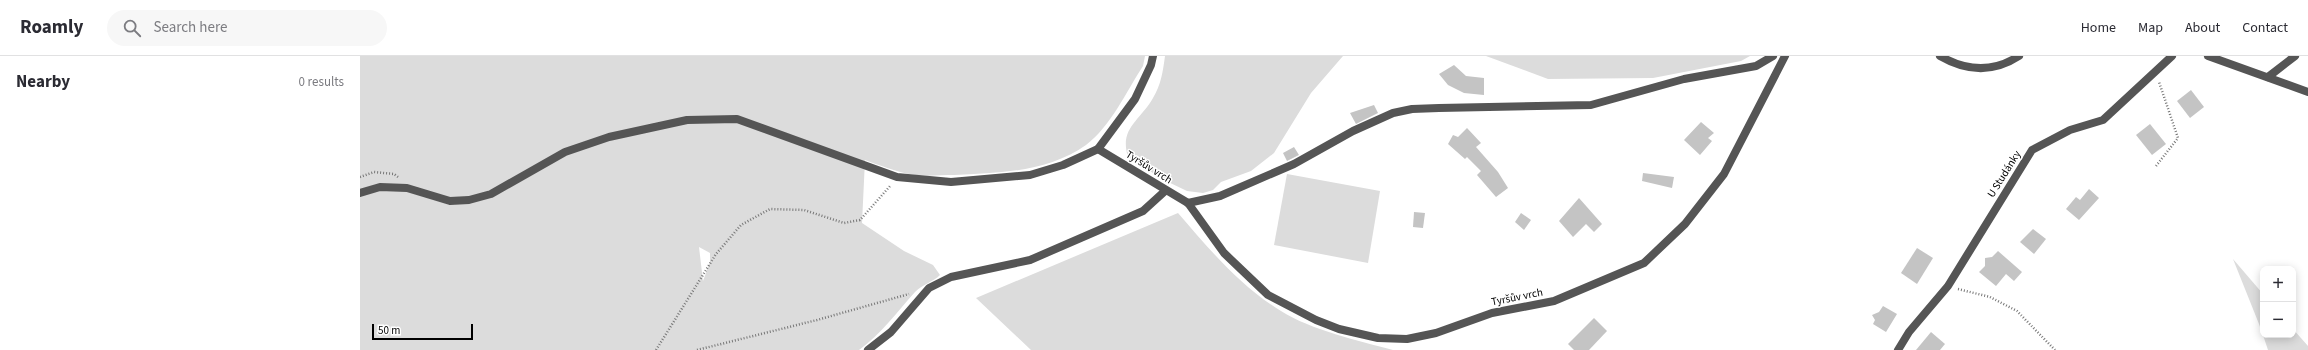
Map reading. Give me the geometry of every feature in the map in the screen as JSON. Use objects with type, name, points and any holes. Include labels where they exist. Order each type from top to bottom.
[{"type":"street","points":[[360,193],[380,187],[408,188],[450,201],[469,200],[491,194],[565,152],[609,137],[687,120],[737,119],[897,177],[951,182],[1030,175],[1063,165],[1098,149],[1135,99],[1151,65],[1153,56]]},
{"type":"street","points":[[1188,203],[1220,196],[1294,164],[1353,131],[1393,114],[1412,109],[1591,105],[1684,79],[1756,66],[1773,56]]},
{"type":"street","name":"Tyršův vrch","points":[[1098,149],[1165,191],[1188,203],[1224,253],[1268,295],[1316,320],[1339,329],[1389,339],[1424,336],[1492,313],[1554,301],[1644,263],[1686,224],[1724,174],[1785,56]]},
{"type":"street","points":[[1940,56],[1965,68],[1982,69],[2008,64],[2018,56]]},
{"type":"street","name":"U Studánky","points":[[1898,350],[1910,332],[1948,286],[2032,150],[2070,130],[2103,120],[2155,70],[2172,56]]},
{"type":"street","points":[[2208,56],[2308,92]]},
{"type":"street","points":[[2268,77],[2295,56]]},
{"type":"street","points":[[868,350],[891,332],[929,288],[951,276],[1030,260],[1143,211],[1165,191]]},
{"type":"path","points":[[2155,70],[2178,138],[2156,166]]},
{"type":"path","points":[[656,350],[716,254],[741,226],[770,209],[804,210],[844,223],[860,220],[897,177]]},
{"type":"path","points":[[1948,286],[1990,296],[2017,311],[2055,350]]},
{"type":"path","points":[[697,350],[817,320],[929,288]]},
{"type":"shaded area","points":[[360,56],[1145,56],[1143,66],[1111,119],[1086,145],[1056,161],[1039,166],[1006,172],[926,176],[903,173],[865,160],[862,223],[904,251],[933,265],[940,275],[915,292],[882,330],[859,350],[360,350]],"holes":[[[699,247],[710,253],[710,262],[703,281]]]},
{"type":"shaded area","points":[[1165,56],[1343,56],[1311,93],[1274,153],[1251,171],[1221,182],[1213,190],[1203,193],[1187,191],[1164,180],[1128,157],[1126,139],[1132,125],[1148,106],[1156,93],[1161,78]]},
{"type":"shaded area","points":[[1486,56],[1750,56],[1741,61],[1653,78],[1548,79]]},
{"type":"shaded area","points":[[1287,174],[1380,191],[1368,263],[1274,245]]},
{"type":"shaded area","points":[[1178,213],[1226,266],[1252,290],[1281,311],[1306,324],[1351,339],[1393,350],[1031,350],[976,298]]},
{"type":"shaded area","points":[[2233,259],[2260,290],[2260,327]]},
{"type":"shaded area","points":[[2296,332],[2308,346],[2308,350],[2268,350],[2264,338],[2296,338]]},
{"type":"building","points":[[1454,65],[1466,76],[1484,78],[1484,95],[1464,93],[1448,85],[1439,74]]},
{"type":"building","points":[[2191,90],[2204,107],[2190,118],[2177,101]]},
{"type":"building","points":[[1374,105],[1378,113],[1356,124],[1350,113]]},
{"type":"building","points":[[1701,122],[1714,133],[1708,138],[1712,141],[1700,155],[1684,140]]},
{"type":"building","points":[[2150,124],[2166,144],[2152,155],[2136,135]]},
{"type":"building","points":[[1467,128],[1481,143],[1476,147],[1498,172],[1508,188],[1496,197],[1477,175],[1481,171],[1467,157],[1465,159],[1448,144],[1453,135],[1458,137]]},
{"type":"building","points":[[1294,147],[1299,155],[1287,161],[1283,153]]},
{"type":"building","points":[[1643,173],[1674,177],[1672,188],[1642,181]]},
{"type":"building","points":[[2089,189],[2099,198],[2079,220],[2066,209],[2076,197],[2080,200]]},
{"type":"building","points":[[1579,198],[1602,224],[1594,232],[1586,224],[1573,237],[1559,221]]},
{"type":"building","points":[[1414,212],[1425,213],[1423,228],[1413,227]]},
{"type":"building","points":[[1521,213],[1531,220],[1524,230],[1515,222]]},
{"type":"building","points":[[2033,229],[2046,239],[2034,254],[2020,242]]},
{"type":"building","points":[[1917,248],[1933,258],[1917,284],[1901,273]]},
{"type":"building","points":[[1998,251],[2022,272],[2014,281],[2006,274],[1996,286],[1979,272],[1985,266],[1985,258],[1992,257]]},
{"type":"building","points":[[1883,306],[1897,314],[1886,332],[1873,324],[1875,320],[1872,315],[1879,312]]},
{"type":"building","points":[[1594,318],[1607,331],[1589,350],[1574,350],[1568,344]]},
{"type":"building","points":[[1931,332],[1945,344],[1940,350],[1916,350]]}]
